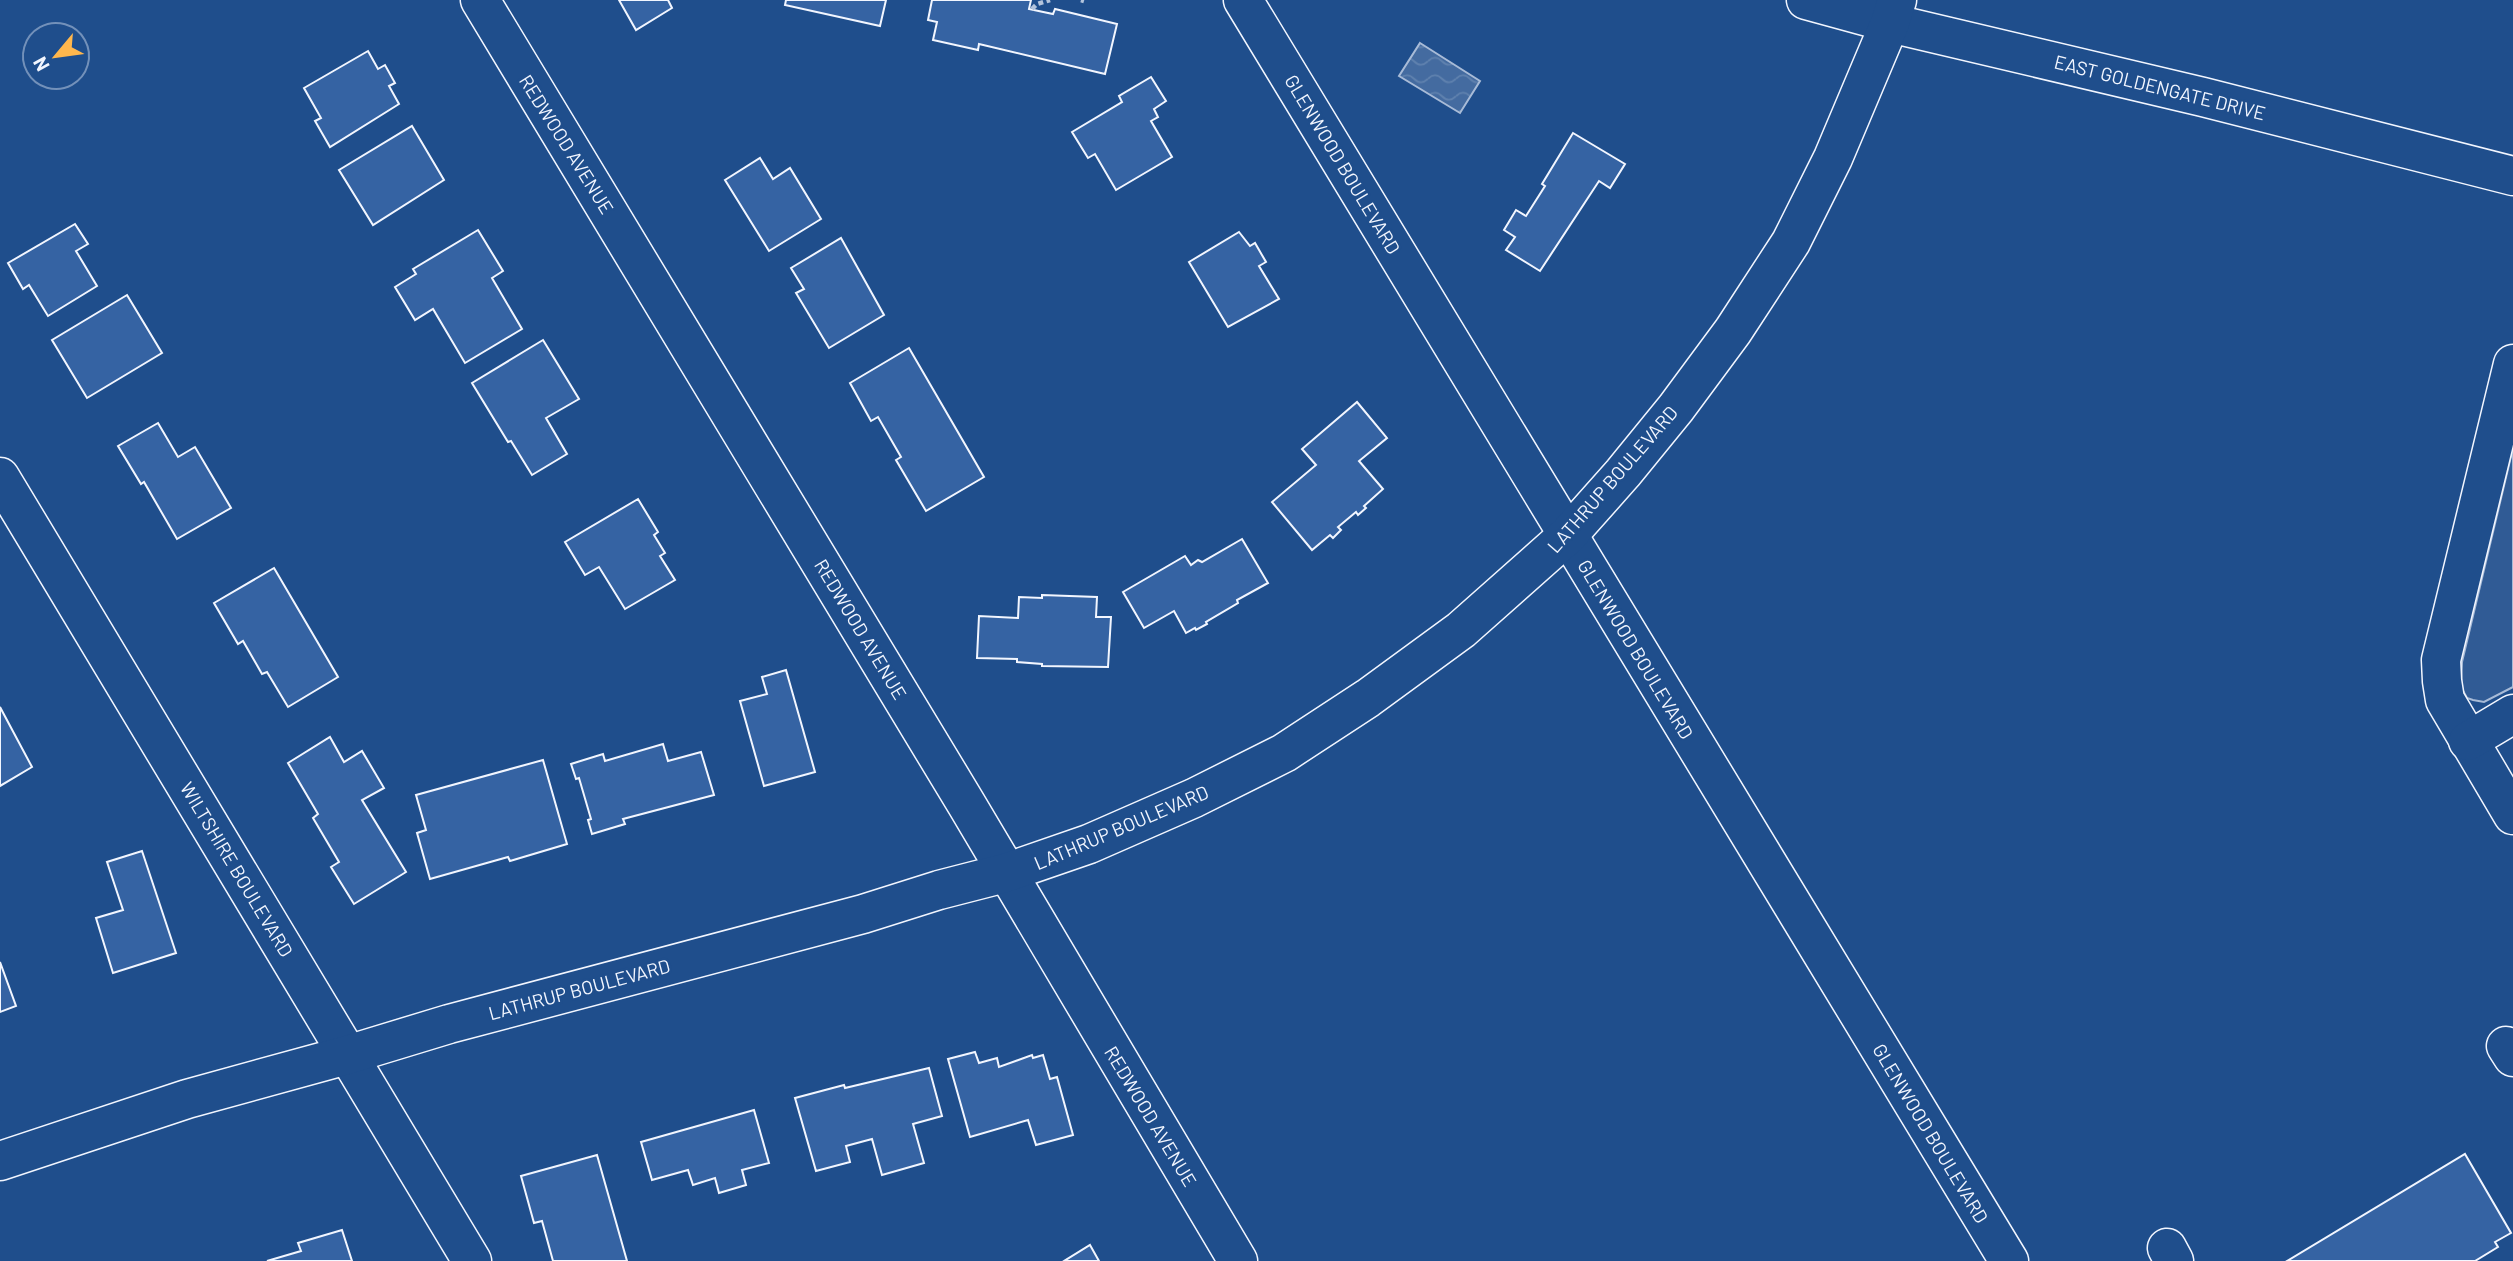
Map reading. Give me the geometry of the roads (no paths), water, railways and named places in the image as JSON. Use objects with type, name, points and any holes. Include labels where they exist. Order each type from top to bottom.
[{"type":"street","name":"REDWOOD AVENUE","points":[[480,0],[960,793],[1005,873],[1238,1261]]},
{"type":"street","name":"GLENWOOD BOULEVARD","points":[[1243,0],[2008,1261]]},
{"type":"street","name":"EAST GOLDENGATE DRIVE","points":[[1806,0],[1893,11],[2203,97],[2513,176]]},
{"type":"street","name":"LATHRUP BOULEVARD","points":[[0,1161],[187,1099],[449,1024],[1005,873],[1089,844],[1194,798],[1284,753],[1368,698],[1461,630],[1568,535],[1623,473],[1733,331],[1791,242],[1833,158],[1893,11]]},
{"type":"street","points":[[2513,364],[2441,660],[2445,699],[2513,815]]},
{"type":"street","name":"WILTSHIRE BOULEVARD","points":[[0,477],[312,991],[347,1055],[472,1261]]},
{"type":"street","points":[[2468,741],[2513,715]]},
{"type":"water","points":[[1420,43],[1480,81],[1460,113],[1399,76]]}]
